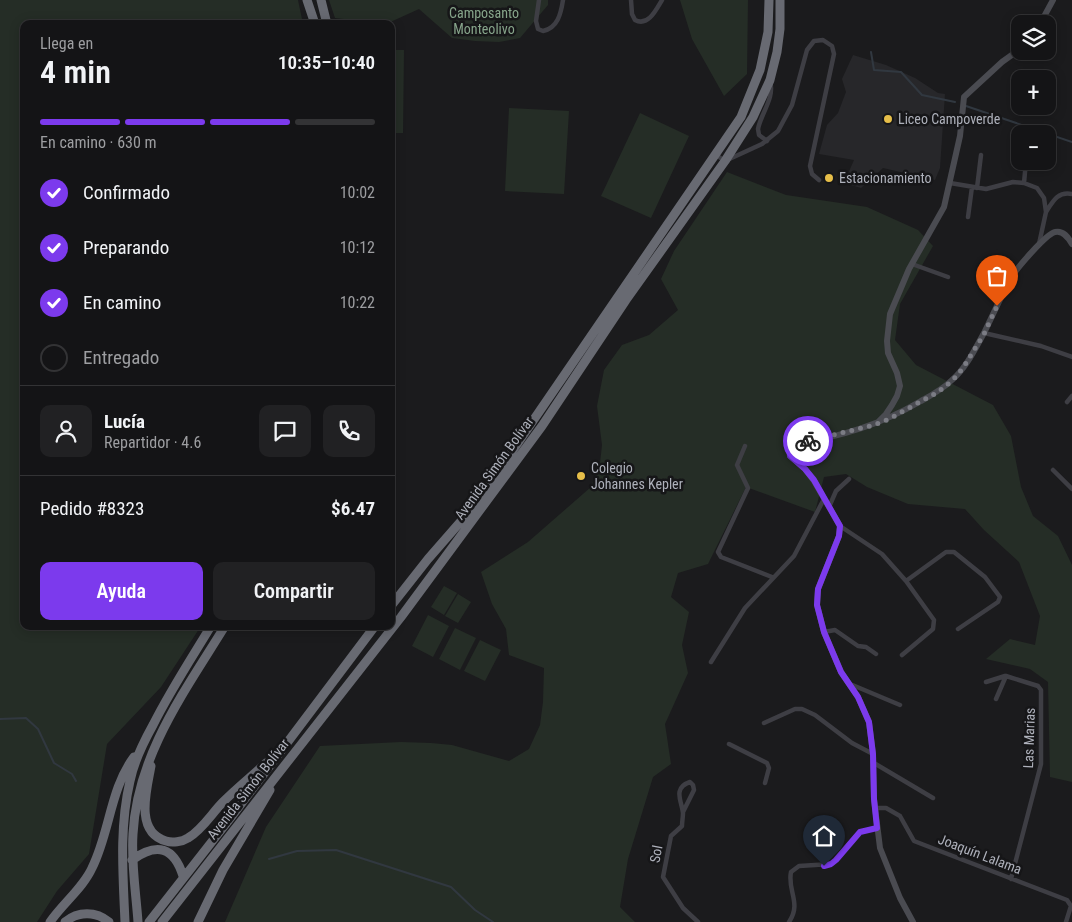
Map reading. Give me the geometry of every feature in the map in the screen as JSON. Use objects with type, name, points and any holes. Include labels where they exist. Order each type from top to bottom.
[{"type":"highway","points":[[308,0],[314,20]]},
{"type":"highway","points":[[321,0],[326,20]]},
{"type":"highway","name":"Avenida Simón Bolívar","points":[[395,601],[428,559],[476,504],[741,117],[760,70],[768,32],[769,0]]},
{"type":"highway","name":"Avenida Simón Bolívar","points":[[395,625],[536,434],[753,117],[770,80],[777,52],[780,29],[780,0]]},
{"type":"highway","points":[[50,922],[89,873],[101,844],[116,793],[126,768],[140,749],[172,687],[208,630]]},
{"type":"highway","points":[[138,922],[132,860],[132,835],[137,800],[144,771],[170,717],[223,630]]},
{"type":"highway","name":"Avenida Simón Bolívar","points":[[149,922],[183,876],[232,816],[372,630]]},
{"type":"highway","name":"Avenida Simón Bolívar","points":[[163,920],[391,630]]},
{"type":"highway","points":[[153,749],[144,811],[154,835],[168,842],[175,842],[188,838],[223,802],[288,742]]},
{"type":"highway","points":[[125,922],[122,847],[124,817],[130,781],[140,749]]},
{"type":"highway","points":[[198,922],[223,870],[280,770]]},
{"type":"highway","points":[[132,860],[146,851],[169,852],[177,860],[183,876]]},
{"type":"highway","points":[[65,922],[74,916],[82,914],[101,916],[109,922]]},
{"type":"street","points":[[539,0],[536,21],[538,28],[543,31],[550,30],[557,23],[564,0]]},
{"type":"street","points":[[631,0],[632,14],[635,20],[640,22],[645,22],[654,13],[662,0]]},
{"type":"street","points":[[1045,15],[1053,0]]},
{"type":"street","points":[[715,155],[725,160],[767,140],[778,131],[792,105],[809,45],[814,41],[823,40],[832,46],[834,54],[810,166],[812,174],[819,180]]},
{"type":"street","points":[[874,425],[886,414],[898,396],[899,379],[888,353],[887,327],[890,314],[912,264],[944,207],[960,136],[964,97],[1011,56]]},
{"type":"street","points":[[767,140],[759,135],[758,129],[772,89],[770,80]]},
{"type":"street","points":[[968,217],[981,155]]},
{"type":"street","points":[[1024,183],[1025,170]]},
{"type":"street","points":[[950,183],[986,189],[1013,182],[1024,183],[1037,188],[1044,198],[1046,212],[1039,244]]},
{"type":"street","points":[[1046,212],[1059,195],[1072,193]]},
{"type":"street","points":[[902,655],[933,628],[935,624],[906,581],[882,554],[840,526],[814,480],[790,456],[791,447],[796,444],[836,436],[874,425],[938,392],[953,380],[963,368],[984,334],[1011,278],[1039,244],[1052,232],[1057,232],[1064,234],[1072,244]]},
{"type":"street","points":[[912,264],[948,277]]},
{"type":"street","points":[[984,334],[1062,352],[1072,358]]},
{"type":"street","points":[[1067,402],[1072,396]]},
{"type":"street","points":[[744,446],[737,465],[748,488],[718,552],[721,557],[772,577]]},
{"type":"street","points":[[1052,470],[1072,489]]},
{"type":"street","points":[[829,507],[836,491],[849,479]]},
{"type":"street","points":[[711,662],[745,608],[772,577],[794,556],[824,499]]},
{"type":"street","points":[[840,526],[839,536],[818,589],[817,605],[824,632],[841,672],[858,697],[869,722],[874,763],[875,808],[880,848],[884,861],[913,922]]},
{"type":"street","points":[[906,581],[950,551],[954,552],[985,577],[1000,597],[998,602],[958,629]]},
{"type":"street","points":[[824,632],[835,630],[858,646],[866,647],[876,654]]},
{"type":"street","points":[[986,682],[1005,676]]},
{"type":"street","points":[[996,699],[1005,676]]},
{"type":"street","name":"Las Marias","points":[[1005,676],[1038,686],[1041,690],[1041,764],[1011,878]]},
{"type":"street","points":[[849,684],[900,705]]},
{"type":"street","points":[[764,723],[795,709],[802,709],[815,715],[852,743],[873,754]]},
{"type":"street","points":[[729,744],[767,763],[769,768],[764,783]]},
{"type":"street","points":[[874,763],[933,798]]},
{"type":"street","name":"Sol","points":[[683,812],[679,802],[680,789],[684,784],[690,782],[694,790],[683,812],[682,826],[671,836],[663,877],[683,908],[698,922]]},
{"type":"street","name":"Joaquín Lalama","points":[[875,808],[886,808],[900,816],[914,841],[1067,900],[1071,906],[1066,922]]},
{"type":"street","points":[[789,922],[794,915],[795,904],[790,880],[791,872],[799,866],[831,864],[860,832],[877,828]]},
{"type":"shaded area","name":"Liceo Campoverde","points":[[853,55],[886,65],[915,78],[938,93],[945,94],[940,168],[935,180],[883,168],[861,188],[844,183],[854,160],[819,154],[827,125],[838,113],[846,92],[842,79]]},
{"type":"green space","points":[[0,0],[298,0],[302,20],[20,20],[20,630],[198,630],[161,687],[107,744],[89,854],[57,891],[37,922],[0,922]]},
{"type":"green space","name":"Camposanto Monteolivo","points":[[329,0],[548,0],[548,5],[520,38],[499,42],[452,38],[419,9],[395,20],[335,18]]},
{"type":"green space","points":[[680,0],[748,0],[747,74],[724,96],[692,39]]},
{"type":"green space","points":[[395,50],[404,50],[403,133],[395,133]]},
{"type":"green space","points":[[509,108],[569,111],[564,194],[505,191]]},
{"type":"green space","points":[[640,113],[689,136],[651,218],[601,196]]},
{"type":"green space","points":[[727,172],[786,195],[867,207],[918,230],[933,246],[900,304],[895,340],[916,365],[993,405],[1011,436],[1021,487],[1033,516],[1058,536],[1072,565],[1072,782],[1050,777],[1048,682],[1030,669],[986,659],[1010,639],[1035,645],[1040,616],[1019,562],[984,530],[965,509],[908,504],[867,487],[846,474],[824,477],[815,512],[746,487],[708,564],[678,573],[671,597],[689,612],[682,645],[688,673],[665,724],[671,764],[653,777],[628,859],[620,907],[635,922],[225,922],[266,827],[320,746],[401,742],[431,743],[452,745],[509,761],[529,749],[540,725],[544,668],[509,655],[506,629],[492,604],[481,572],[528,542],[591,487],[600,463],[602,445],[597,406],[604,370],[622,345],[649,335],[678,310],[661,279],[674,251]]},
{"type":"green space","points":[[444,586],[457,593],[444,615],[431,607]]},
{"type":"green space","points":[[458,594],[471,602],[458,623],[445,616]]},
{"type":"green space","points":[[428,615],[449,626],[433,657],[412,646]]},
{"type":"green space","points":[[455,628],[476,638],[460,670],[439,659]]},
{"type":"green space","points":[[480,640],[501,650],[485,681],[464,671]]},
{"type":"waterway","points":[[871,52],[874,70],[901,72],[922,95],[955,102]]},
{"type":"waterway","points":[[966,106],[1072,142]]},
{"type":"waterway","points":[[0,719],[26,718],[38,729],[54,763],[72,774],[76,781]]},
{"type":"waterway","points":[[269,859],[297,851],[336,850],[451,887],[475,910],[493,922]]},
{"type":"way so far","points":[[808,441],[836,436],[874,425],[889,419],[938,392],[953,380],[963,368],[984,334],[997,306]]},
{"type":"place","name":"Liceo Campoverde","points":[[888,119]]},
{"type":"place","name":"Estacionamiento","points":[[829,178]]},
{"type":"place","name":"Colegio Johannes Kepler","points":[[581,476]]},
{"type":"route","points":[[808,441],[796,444],[791,447],[789,452],[792,459],[805,469],[814,480],[840,526],[839,536],[818,589],[817,605],[828,643],[841,672],[858,697],[869,722],[873,754],[877,828],[860,832],[836,860],[824,866]]}]
